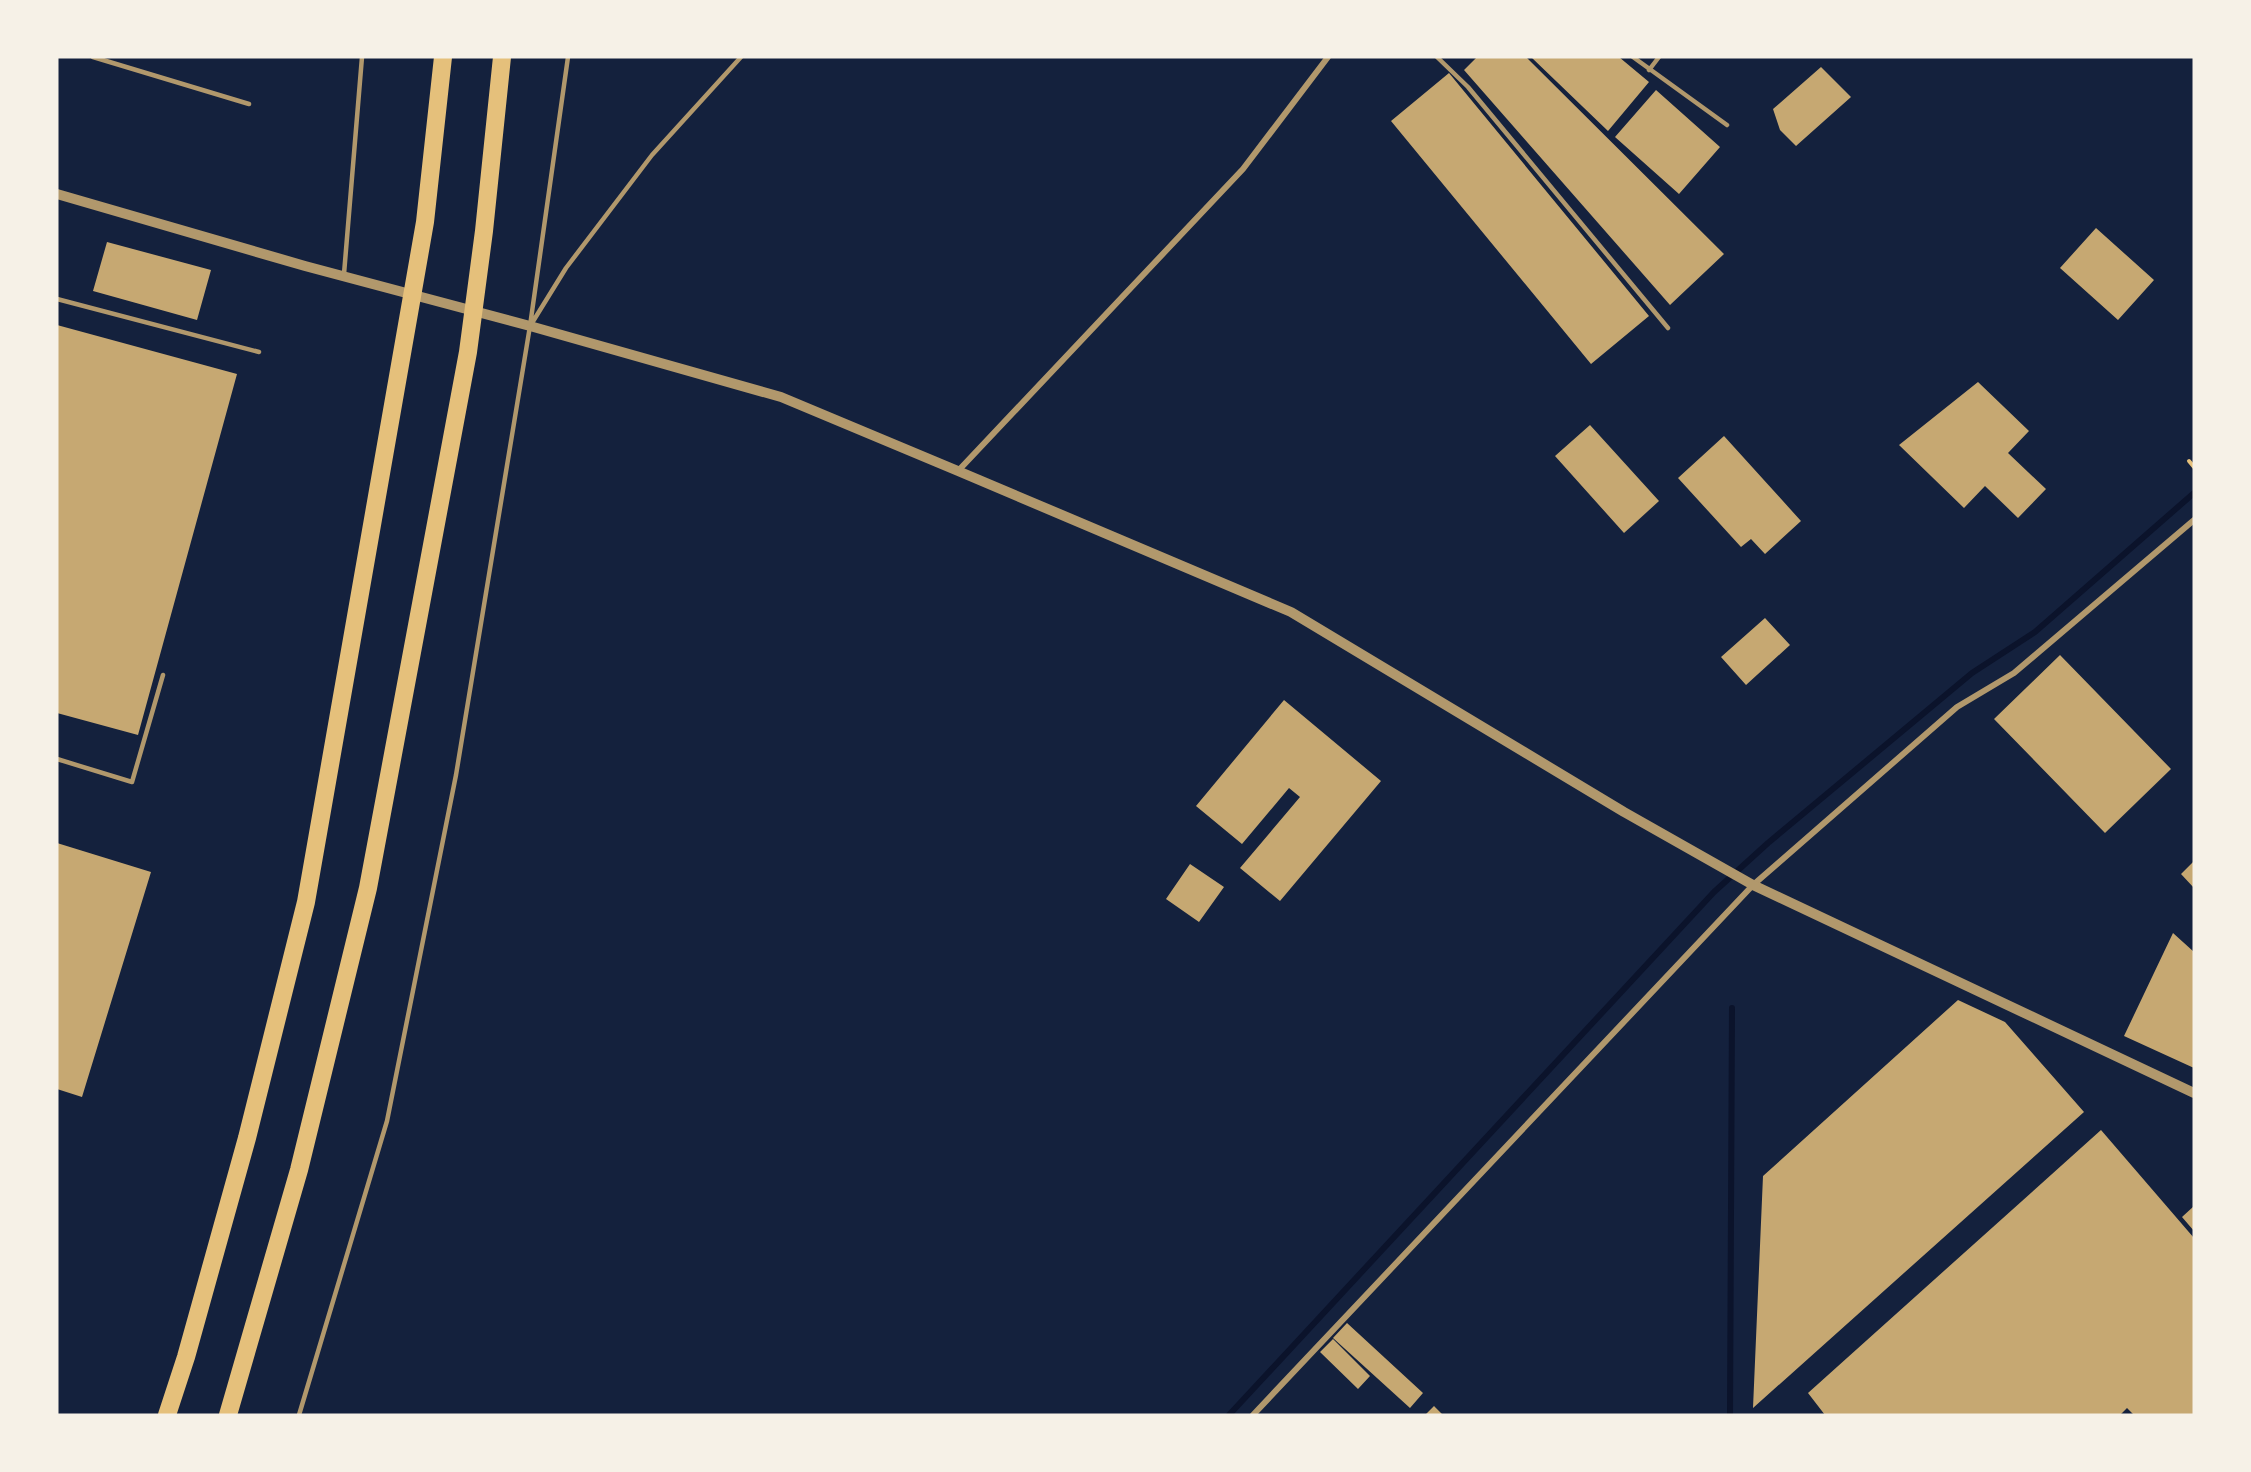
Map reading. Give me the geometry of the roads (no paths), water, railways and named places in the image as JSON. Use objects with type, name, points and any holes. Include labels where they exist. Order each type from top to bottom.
[{"type":"highway","points":[[167,1415],[186,1357],[248,1138],[306,902],[425,222],[443,57]]},
{"type":"highway","points":[[228,1415],[299,1170],[368,888],[468,352],[484,231],[502,57]]},
{"type":"street","points":[[958,471],[1243,169],[1328,57]]},
{"type":"street","points":[[57,194],[344,277],[530,326],[781,397],[958,471],[1291,612],[1624,812],[1753,885],[2194,1093]]},
{"type":"street","points":[[1253,1415],[1753,885],[1957,707],[2014,673],[2194,520]]},
{"type":"lane","points":[[93,57],[249,104]]},
{"type":"lane","points":[[344,277],[362,57]]},
{"type":"lane","points":[[298,1415],[387,1121],[456,775],[530,326],[568,57]]},
{"type":"lane","points":[[530,326],[566,268],[652,155],[741,57]]},
{"type":"lane","points":[[1437,57],[1468,87],[1668,328]]},
{"type":"lane","points":[[1633,57],[1727,125]]},
{"type":"lane","points":[[1648,70],[1659,57]]},
{"type":"lane","points":[[57,299],[259,352]]},
{"type":"lane","points":[[57,759],[132,782],[163,675]]},
{"type":"waterway","points":[[1229,1415],[1714,892],[1768,843],[1972,673],[2035,632],[2194,493]]},
{"type":"waterway","points":[[1730,1415],[1732,1008]]}]
